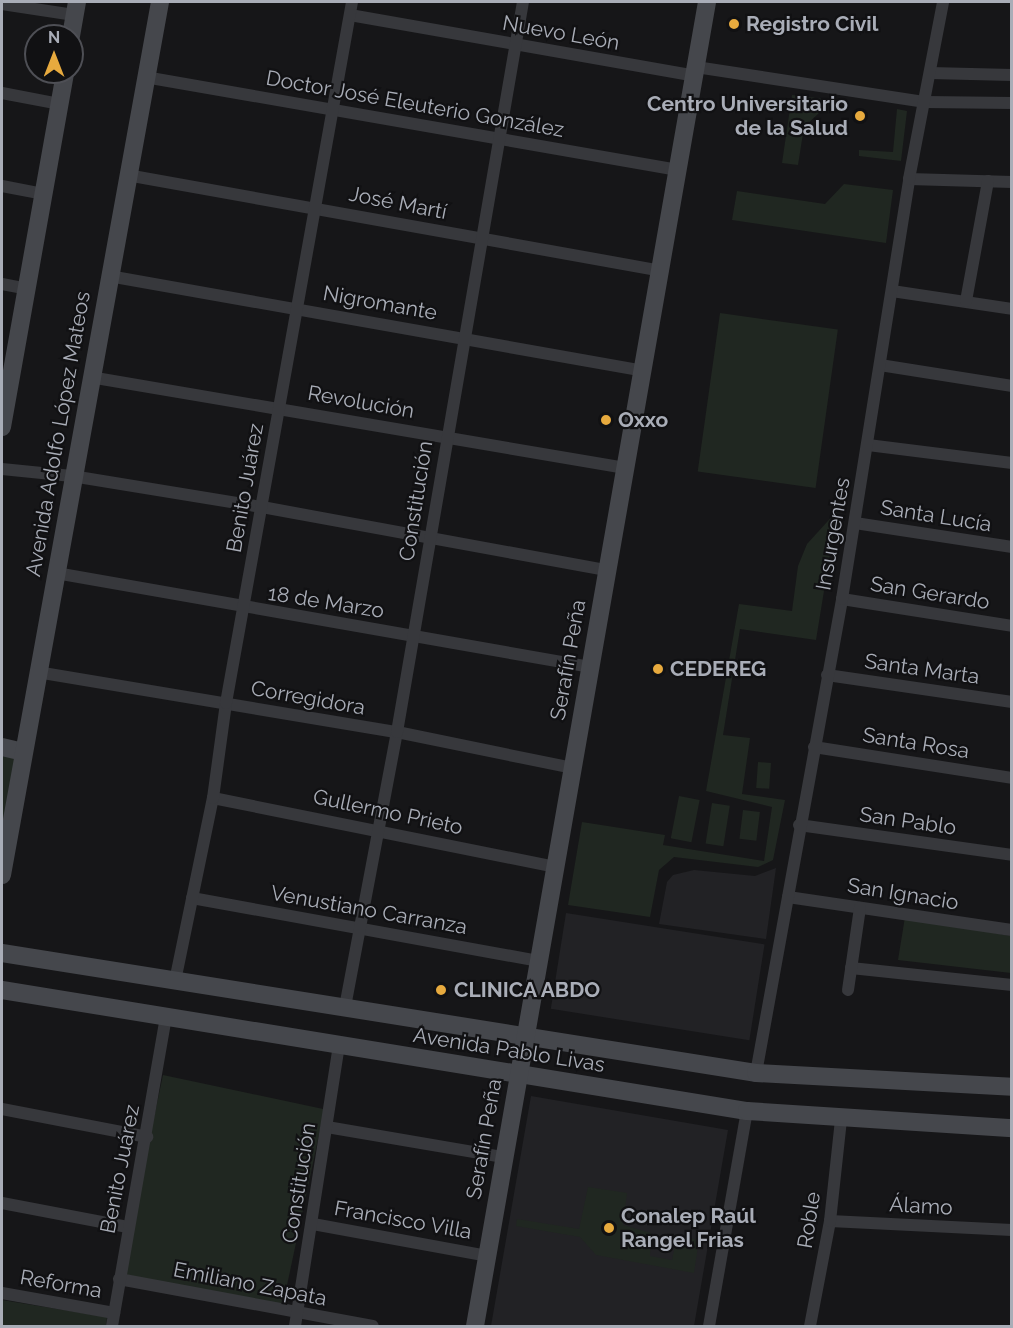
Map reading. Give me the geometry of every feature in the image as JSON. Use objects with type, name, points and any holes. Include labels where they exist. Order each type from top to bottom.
[{"type":"main road","name":"Avenida Adolfo López Mateos","points":[[2,875],[72,476],[160,2]]},
{"type":"main road","name":"Serafín Peña","points":[[475,1326],[606,570],[662,271],[707,2]]},
{"type":"main road","points":[[73,24],[76,8]]},
{"type":"main road","points":[[2,427],[6,376],[28,289],[63,84]]},
{"type":"main road","points":[[2,747],[23,752]]},
{"type":"main road","name":"Avenida Pablo Livas","points":[[2,953],[756,1073],[1011,1087]]},
{"type":"main road","name":"Avenida Pablo Livas","points":[[2,990],[747,1111],[841,1119],[1011,1128]]},
{"type":"street","name":"Benito Juárez","points":[[175,981],[213,798],[225,703],[352,2]]},
{"type":"street","name":"Constitución","points":[[345,1007],[397,732],[480,239],[523,2]]},
{"type":"street","name":"Insurgentes","points":[[756,1073],[855,523],[909,179],[944,2]]},
{"type":"street","points":[[2,4],[76,8]]},
{"type":"street","name":"Nuevo León","points":[[350,15],[515,45],[695,72],[925,102]]},
{"type":"street","points":[[930,73],[1011,75]]},
{"type":"street","name":"Doctor José Eleuterio González","points":[[145,77],[334,108],[678,170]]},
{"type":"street","points":[[2,93],[59,104]]},
{"type":"street","points":[[925,102],[1011,103]]},
{"type":"street","name":"José Martí","points":[[127,175],[316,206],[480,239],[662,271]]},
{"type":"street","points":[[909,179],[1011,182]]},
{"type":"street","points":[[966,302],[988,181]]},
{"type":"street","points":[[2,186],[44,194]]},
{"type":"street","name":"Nigromante","points":[[109,276],[644,371]]},
{"type":"street","points":[[2,284],[28,289]]},
{"type":"street","points":[[892,291],[1011,309]]},
{"type":"street","points":[[880,365],[1011,386]]},
{"type":"street","name":"Revolución","points":[[90,377],[279,407],[625,468]]},
{"type":"street","points":[[868,445],[1011,464]]},
{"type":"street","points":[[2,469],[72,476],[262,507],[606,570]]},
{"type":"street","name":"Santa Lucía","points":[[855,523],[1011,547]]},
{"type":"street","name":"18 de Marzo","points":[[56,573],[242,608],[590,667]]},
{"type":"street","name":"San Gerardo","points":[[842,598],[1011,626]]},
{"type":"street","name":"Corregidora","points":[[38,672],[397,732],[572,768]]},
{"type":"street","name":"Santa Marta","points":[[827,675],[1011,702]]},
{"type":"street","name":"Santa Rosa","points":[[814,747],[1011,778]]},
{"type":"street","name":"Gullermo Prieto","points":[[213,798],[378,829],[555,867]]},
{"type":"street","name":"San Pablo","points":[[799,825],[1011,855]]},
{"type":"street","name":"San Ignacio","points":[[788,897],[1011,930]]},
{"type":"street","name":"Venustiano Carranza","points":[[192,898],[539,961]]},
{"type":"street","points":[[848,990],[860,908]]},
{"type":"street","points":[[851,968],[1011,985]]},
{"type":"street","name":"Benito Juárez","points":[[112,1326],[128,1227],[147,1137],[166,1018]]},
{"type":"street","name":"Constitución","points":[[295,1326],[313,1224],[339,1046]]},
{"type":"street","points":[[2,1109],[147,1137]]},
{"type":"street","points":[[709,1326],[747,1111]]},
{"type":"street","name":"Roble","points":[[810,1326],[830,1221],[841,1119]]},
{"type":"street","points":[[327,1127],[503,1157]]},
{"type":"street","points":[[2,1203],[128,1227]]},
{"type":"street","name":"Álamo","points":[[830,1221],[1011,1230]]},
{"type":"street","name":"Francisco Villa","points":[[313,1224],[487,1256]]},
{"type":"street","name":"Emiliano Zapata","points":[[119,1279],[373,1326]]},
{"type":"street","name":"Reforma","points":[[2,1293],[114,1313]]},
{"type":"shaded area","points":[[792,95],[833,100],[804,127],[798,165],[782,163]]},
{"type":"shaded area","points":[[897,109],[907,111],[901,161],[859,156],[859,150],[893,152]]},
{"type":"shaded area","points":[[844,184],[893,190],[886,243],[732,220],[737,191],[825,204]]},
{"type":"shaded area","points":[[720,313],[838,330],[816,488],[698,471]]},
{"type":"shaded area","points":[[837,511],[816,640],[740,629],[723,735],[750,738],[742,794],[785,800],[773,860],[758,867],[674,857],[659,870],[650,917],[568,905],[582,822],[665,835],[663,845],[764,861],[772,807],[706,791],[739,604],[792,611],[798,566],[807,544]]},
{"type":"shaded area","points":[[2,750],[16,757],[2,840]]},
{"type":"shaded area","points":[[758,762],[771,763],[769,789],[756,788]]},
{"type":"shaded area","points":[[679,796],[700,800],[691,842],[671,838]]},
{"type":"shaded area","points":[[712,803],[730,806],[723,846],[706,843]]},
{"type":"shaded area","points":[[743,810],[760,812],[756,841],[739,839]]},
{"type":"shaded area","points":[[776,868],[766,939],[659,924],[667,882],[673,875],[694,870],[755,876]]},
{"type":"shaded area","points":[[566,913],[765,944],[749,1040],[551,1009]]},
{"type":"shaded area","points":[[905,917],[1011,936],[1011,973],[898,960]]},
{"type":"shaded area","points":[[163,1075],[324,1109],[282,1308],[121,1274]]},
{"type":"shaded area","name":"Conalep Raúl Rangel Frias","points":[[531,1096],[728,1130],[694,1326],[491,1326]]},
{"type":"shaded area","points":[[588,1187],[627,1193],[623,1225],[651,1233],[650,1256],[672,1260],[677,1236],[699,1240],[694,1273],[596,1255],[580,1237],[516,1226],[517,1219],[579,1229]]},
{"type":"shaded area","points":[[2,1300],[107,1317],[106,1326],[2,1326]]},
{"type":"place","name":"Registro Civil","points":[[734,24]]},
{"type":"place","name":"Centro Universitario de la Salud","points":[[860,116]]},
{"type":"place","name":"Oxxo","points":[[606,420]]},
{"type":"place","name":"CEDEREG","points":[[658,669]]},
{"type":"place","name":"CLINICA ABDO","points":[[441,990]]},
{"type":"place","name":"Conalep Raúl Rangel Frias","points":[[609,1228]]}]
